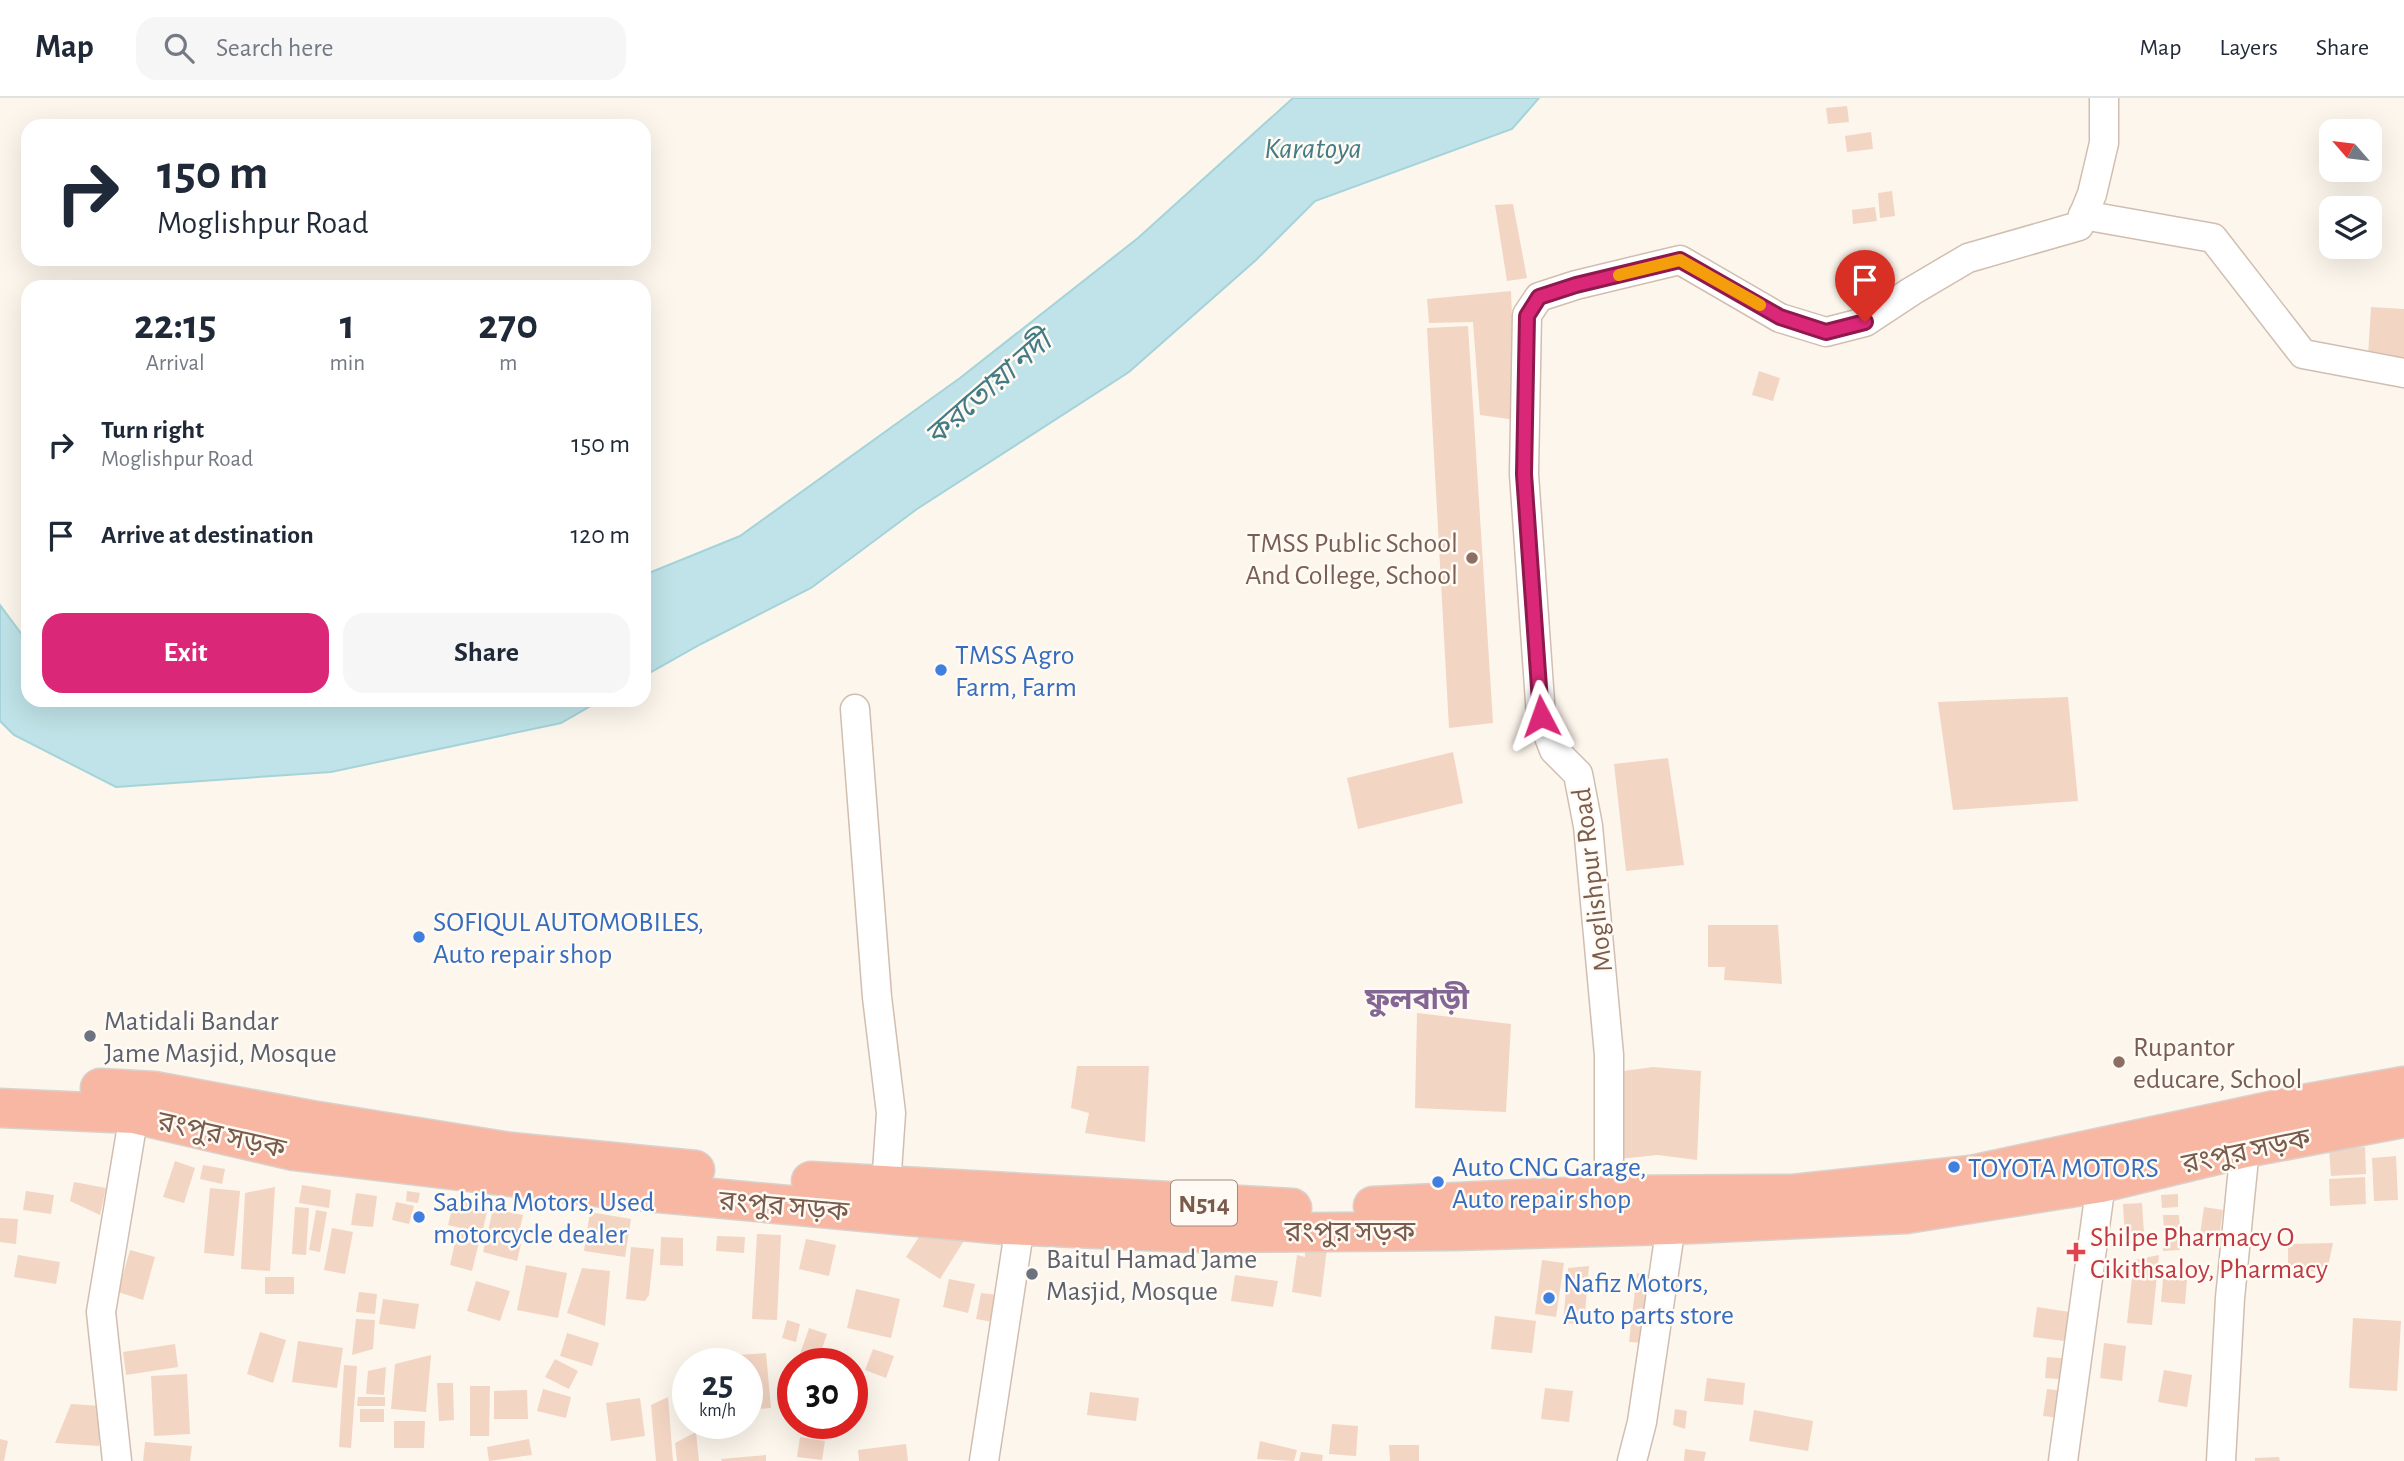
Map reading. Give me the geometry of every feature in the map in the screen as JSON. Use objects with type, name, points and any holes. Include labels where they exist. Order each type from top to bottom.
[{"type":"highway","name":"রংপুর সড়ক","points":[[0,1085],[154,1091],[510,1152],[821,1182],[1313,1209],[1609,1195],[1793,1194],[1972,1175],[2298,1105],[2404,1086]]},
{"type":"highway","name":"রংপুর সড়ক","points":[[0,1108],[134,1114],[294,1151],[604,1188],[1020,1225],[1191,1233],[1453,1231],[1671,1225],[1906,1214],[2101,1183],[2245,1148],[2404,1118]]},
{"type":"street","points":[[2104,98],[2104,143],[2092,194],[2083,215],[2213,238],[2304,354],[2404,373]]},
{"type":"street","name":"Moglishpur Road","points":[[1609,1195],[1609,1055],[1588,826],[1578,774],[1554,750],[1541,716],[1524,474],[1527,316],[1539,297],[1576,285],[1680,260],[1780,317],[1826,332],[1865,322],[1968,258],[2079,226],[2083,215]]},
{"type":"street","points":[[855,709],[877,997],[891,1113],[886,1186]]},
{"type":"street","points":[[117,1461],[101,1312],[134,1114]]},
{"type":"street","points":[[2221,1461],[2230,1298],[2245,1148]]},
{"type":"street","points":[[2063,1461],[2101,1183]]},
{"type":"street","points":[[984,1461],[1020,1225]]},
{"type":"street","points":[[1632,1461],[1642,1422],[1671,1225]]},
{"type":"water","name":"Karatoya","points":[[1293,98],[1539,98],[1512,129],[1315,201],[1256,260],[1129,372],[917,509],[811,588],[651,672],[651,572],[740,536],[960,378],[1138,238]]},
{"type":"water","points":[[0,605],[21,633],[21,707],[589,707],[561,723],[331,772],[116,787],[14,735],[0,721]]},
{"type":"building","points":[[1847,106],[1849,122],[1828,124],[1826,108]]},
{"type":"building","points":[[1871,132],[1873,149],[1847,152],[1845,136]]},
{"type":"building","points":[[1892,191],[1895,216],[1880,218],[1878,193]]},
{"type":"building","points":[[1513,204],[1527,278],[1507,281],[1495,205]]},
{"type":"building","points":[[1875,207],[1877,221],[1853,224],[1852,210]]},
{"type":"building","points":[[1511,291],[1516,420],[1480,415],[1473,322],[1429,323],[1427,299]]},
{"type":"building","points":[[2371,307],[2404,309],[2404,359],[2368,357]]},
{"type":"building","points":[[1468,326],[1493,723],[1449,728],[1427,328]]},
{"type":"building","points":[[1759,371],[1780,378],[1773,401],[1752,395]]},
{"type":"building","points":[[2068,697],[2078,801],[1953,810],[1938,702]]},
{"type":"building","points":[[1453,752],[1463,803],[1358,829],[1347,778]]},
{"type":"building","points":[[1668,758],[1684,865],[1626,871],[1614,764]]},
{"type":"building","points":[[1708,925],[1778,925],[1782,984],[1724,980],[1725,967],[1708,967]]},
{"type":"building","points":[[1417,1013],[1511,1024],[1506,1112],[1415,1108]]},
{"type":"building","points":[[1077,1066],[1149,1066],[1145,1142],[1085,1133],[1089,1113],[1071,1108]]},
{"type":"building","points":[[1653,1067],[1701,1071],[1697,1160],[1658,1155],[1618,1159],[1616,1072]]},
{"type":"building","points":[[2365,1147],[2366,1174],[2331,1176],[2329,1149]]},
{"type":"building","points":[[2396,1156],[2398,1200],[2374,1201],[2372,1158]]},
{"type":"building","points":[[175,1161],[195,1168],[184,1203],[163,1197]]},
{"type":"building","points":[[203,1165],[225,1169],[222,1184],[200,1179]]},
{"type":"building","points":[[2365,1177],[2366,1204],[2330,1206],[2329,1179]]},
{"type":"building","points":[[74,1182],[106,1188],[100,1215],[70,1201]]},
{"type":"building","points":[[302,1185],[331,1190],[329,1208],[299,1203]]},
{"type":"building","points":[[275,1187],[270,1271],[241,1269],[245,1193]]},
{"type":"building","points":[[210,1188],[240,1191],[234,1256],[204,1253]]},
{"type":"building","points":[[26,1191],[54,1195],[51,1214],[23,1210]]},
{"type":"building","points":[[407,1191],[420,1193],[418,1203],[406,1201]]},
{"type":"building","points":[[356,1193],[377,1196],[373,1227],[351,1225]]},
{"type":"building","points":[[2178,1194],[2178,1207],[2162,1208],[2161,1195]]},
{"type":"building","points":[[454,1200],[488,1208],[482,1233],[448,1225]]},
{"type":"building","points":[[396,1202],[414,1206],[409,1224],[392,1220]]},
{"type":"building","points":[[2142,1203],[2144,1234],[2125,1235],[2123,1204]]},
{"type":"building","points":[[295,1207],[309,1208],[306,1255],[292,1254]]},
{"type":"building","points":[[2204,1207],[2223,1210],[2219,1238],[2200,1235]]},
{"type":"building","points":[[493,1209],[523,1215],[518,1237],[488,1231]]},
{"type":"building","points":[[316,1210],[327,1212],[320,1252],[309,1250]]},
{"type":"building","points":[[590,1212],[631,1219],[625,1257],[584,1251]]},
{"type":"building","points":[[2163,1215],[2179,1215],[2180,1228],[2164,1229]]},
{"type":"building","points":[[0,1218],[18,1219],[16,1244],[0,1242]]},
{"type":"building","points":[[928,1223],[970,1231],[940,1279],[906,1257]]},
{"type":"building","points":[[332,1228],[353,1232],[345,1274],[324,1270]]},
{"type":"building","points":[[457,1233],[480,1238],[472,1271],[450,1265]]},
{"type":"building","points":[[757,1234],[781,1235],[777,1320],[752,1319]]},
{"type":"building","points":[[487,1235],[521,1244],[517,1261],[483,1252]]},
{"type":"building","points":[[717,1236],[745,1237],[744,1253],[716,1251]]},
{"type":"building","points":[[2179,1236],[2180,1250],[2163,1251],[2163,1237]]},
{"type":"building","points":[[661,1237],[683,1238],[683,1266],[660,1265]]},
{"type":"building","points":[[806,1239],[836,1245],[829,1276],[799,1269]]},
{"type":"building","points":[[2333,1243],[2327,1271],[2288,1272],[2288,1244]]},
{"type":"building","points":[[1305,1246],[1327,1248],[1321,1297],[1292,1292],[1297,1255],[1305,1257]]},
{"type":"building","points":[[631,1247],[654,1249],[649,1295],[645,1301],[626,1299]]},
{"type":"building","points":[[130,1250],[155,1257],[143,1300],[118,1292]]},
{"type":"building","points":[[18,1255],[60,1262],[56,1284],[14,1277]]},
{"type":"building","points":[[2159,1255],[2152,1325],[2127,1323],[2134,1260]]},
{"type":"building","points":[[1542,1260],[1564,1263],[1556,1317],[1535,1314]]},
{"type":"building","points":[[526,1265],[567,1273],[558,1318],[517,1310]]},
{"type":"building","points":[[1589,1266],[1584,1324],[1563,1323],[1568,1268]]},
{"type":"building","points":[[582,1268],[610,1271],[605,1326],[567,1313]]},
{"type":"building","points":[[1637,1273],[1656,1276],[1648,1343],[1629,1342]]},
{"type":"building","points":[[1235,1275],[1278,1281],[1273,1307],[1231,1301]]},
{"type":"building","points":[[265,1277],[294,1277],[294,1294],[265,1294]]},
{"type":"building","points":[[949,1279],[975,1284],[968,1313],[943,1307]]},
{"type":"building","points":[[2163,1279],[2187,1280],[2185,1304],[2161,1302]]},
{"type":"building","points":[[476,1281],[510,1291],[500,1321],[467,1311]]},
{"type":"building","points":[[856,1289],[900,1299],[891,1338],[847,1328]]},
{"type":"building","points":[[359,1292],[377,1294],[375,1314],[356,1312]]},
{"type":"building","points":[[981,1293],[997,1295],[993,1322],[976,1319]]},
{"type":"building","points":[[383,1299],[419,1304],[415,1329],[379,1324]]},
{"type":"building","points":[[2037,1307],[2076,1313],[2072,1342],[2033,1337]]},
{"type":"building","points":[[1495,1316],[1536,1321],[1532,1353],[1491,1349]]},
{"type":"building","points":[[2353,1318],[2401,1321],[2397,1391],[2349,1388]]},
{"type":"building","points":[[356,1319],[375,1320],[373,1349],[352,1355]]},
{"type":"building","points":[[787,1320],[800,1324],[796,1342],[782,1338]]},
{"type":"building","points":[[809,1328],[827,1334],[822,1348],[802,1348]]},
{"type":"building","points":[[260,1332],[286,1340],[273,1383],[247,1374]]},
{"type":"building","points":[[567,1333],[599,1343],[592,1366],[560,1356]]},
{"type":"building","points":[[298,1341],[343,1348],[337,1388],[292,1382]]},
{"type":"building","points":[[2104,1343],[2126,1346],[2122,1381],[2100,1378]]},
{"type":"building","points":[[175,1344],[178,1367],[126,1375],[123,1352]]},
{"type":"building","points":[[873,1349],[894,1356],[886,1378],[868,1371]]},
{"type":"building","points":[[763,1353],[766,1353],[771,1408],[763,1409]]},
{"type":"building","points":[[431,1355],[426,1412],[391,1409],[395,1364]]},
{"type":"building","points":[[2047,1357],[2073,1359],[2072,1380],[2045,1378]]},
{"type":"building","points":[[555,1359],[578,1371],[569,1389],[545,1377]]},
{"type":"building","points":[[344,1365],[357,1366],[351,1448],[339,1447]]},
{"type":"building","points":[[386,1367],[384,1395],[366,1394],[368,1371]]},
{"type":"building","points":[[2164,1370],[2192,1375],[2187,1407],[2158,1402]]},
{"type":"building","points":[[187,1374],[190,1434],[154,1436],[151,1376]]},
{"type":"building","points":[[1707,1378],[1745,1383],[1743,1405],[1704,1401]]},
{"type":"building","points":[[437,1383],[453,1383],[454,1420],[439,1421]]},
{"type":"building","points":[[470,1386],[490,1386],[489,1436],[470,1436]]},
{"type":"building","points":[[1545,1388],[1573,1391],[1569,1422],[1541,1419]]},
{"type":"building","points":[[543,1389],[571,1397],[566,1418],[537,1411]]},
{"type":"building","points":[[2047,1389],[2072,1392],[2068,1419],[2043,1416]]},
{"type":"building","points":[[527,1390],[528,1419],[494,1419],[494,1391]]},
{"type":"building","points":[[1090,1392],[1139,1398],[1136,1421],[1087,1415]]},
{"type":"building","points":[[358,1397],[385,1397],[385,1406],[357,1406]]},
{"type":"building","points":[[668,1397],[673,1461],[656,1461],[651,1405]]},
{"type":"building","points":[[640,1398],[645,1436],[611,1441],[606,1403]]},
{"type":"building","points":[[71,1404],[102,1406],[99,1446],[55,1443]]},
{"type":"building","points":[[360,1409],[384,1409],[384,1422],[360,1422]]},
{"type":"building","points":[[1675,1409],[1687,1411],[1685,1429],[1673,1425]]},
{"type":"building","points":[[1754,1410],[1813,1421],[1808,1451],[1749,1441]]},
{"type":"building","points":[[394,1421],[425,1421],[424,1448],[394,1448]]},
{"type":"building","points":[[1332,1424],[1358,1426],[1356,1456],[1329,1454]]},
{"type":"building","points":[[0,1439],[8,1441],[4,1461],[0,1461]]},
{"type":"building","points":[[529,1439],[532,1455],[489,1461],[487,1447]]},
{"type":"building","points":[[683,1439],[697,1439],[699,1461],[677,1461],[675,1443]]},
{"type":"building","points":[[800,1439],[825,1441],[822,1460],[797,1457]]},
{"type":"building","points":[[1260,1441],[1297,1450],[1294,1461],[1257,1459]]},
{"type":"building","points":[[145,1442],[192,1446],[190,1461],[143,1461]]},
{"type":"building","points":[[906,1444],[908,1461],[859,1461],[858,1450]]},
{"type":"building","points":[[1389,1445],[1419,1445],[1419,1461],[1390,1461]]},
{"type":"building","points":[[1685,1449],[1706,1452],[1704,1461],[1684,1461]]},
{"type":"building","points":[[1301,1452],[1323,1455],[1322,1461],[1299,1461]]},
{"type":"building","points":[[766,1455],[766,1461],[721,1459]]},
{"type":"building","points":[[2279,1457],[2280,1461],[2255,1461],[2255,1458]]},
{"type":"slow traffic","points":[[1619,275],[1680,260],[1760,305]]},
{"type":"place","name":"TMSS Public School And College, School","points":[[1472,558]]},
{"type":"place","name":"TMSS Agro Farm, Farm","points":[[941,670]]},
{"type":"place","name":"SOFIQUL AUTOMOBILES, Auto repair shop","points":[[419,937]]},
{"type":"place","name":"Matidali Bandar Jame Masjid, Mosque","points":[[90,1036]]},
{"type":"place","name":"Rupantor educare, School","points":[[2119,1062]]},
{"type":"place","name":"TOYOTA MOTORS","points":[[1954,1167]]},
{"type":"place","name":"Auto CNG Garage, Auto repair shop","points":[[1438,1182]]},
{"type":"place","name":"Sabiha Motors, Used motorcycle dealer","points":[[419,1217]]},
{"type":"place","name":"Shilpe Pharmacy O Cikithsaloy, Pharmacy","points":[[2076,1252]]},
{"type":"place","name":"Baitul Hamad Jame Masjid, Mosque","points":[[1032,1274]]},
{"type":"place","name":"Nafiz Motors, Auto parts store","points":[[1549,1298]]},
{"type":"district","name":"ফুলবাড়ী","points":[[1417,999]]},
{"type":"route","points":[[1541,716],[1524,474],[1527,316],[1539,297],[1576,285],[1680,260],[1780,317],[1826,332],[1865,322]]},
{"type":"water label","name":"করতোয়া নদী","points":[[988,388]]}]
